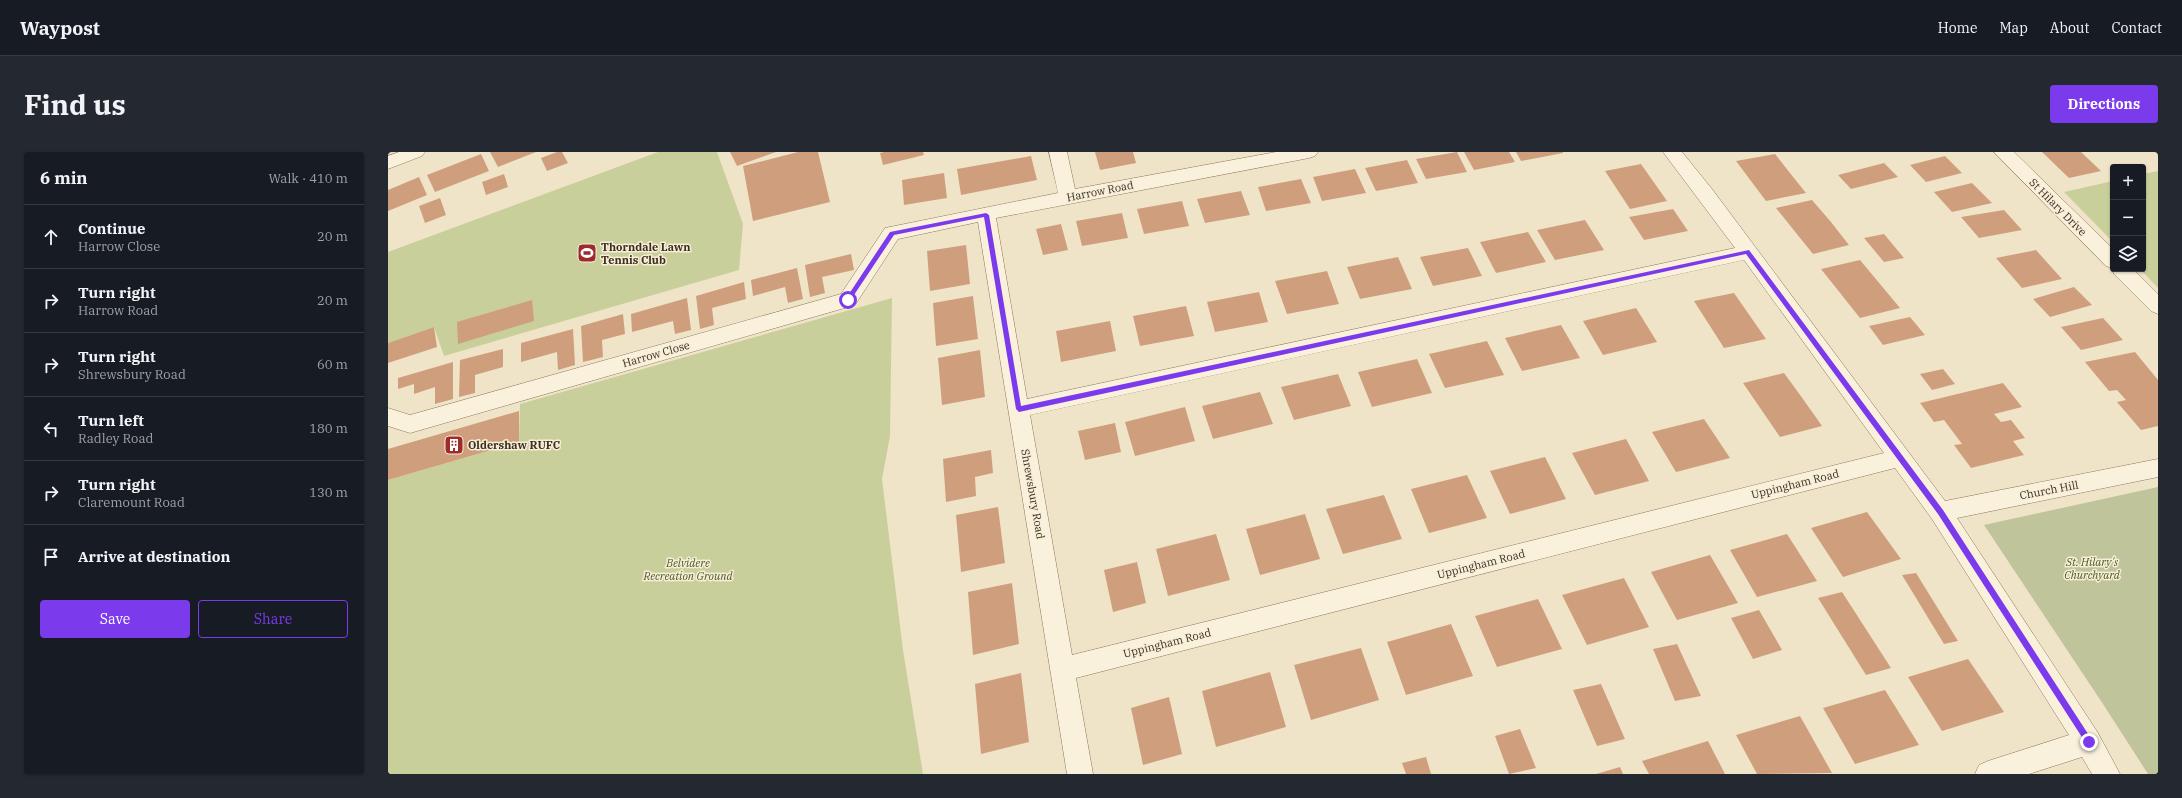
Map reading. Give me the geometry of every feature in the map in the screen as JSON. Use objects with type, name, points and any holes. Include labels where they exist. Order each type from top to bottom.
[{"type":"street","points":[[388,163],[416,152]]},
{"type":"street","points":[[1058,152],[1068,197]]},
{"type":"street","name":"Harrow Road","points":[[892,233],[986,215],[1254,157],[1309,152]]},
{"type":"street","points":[[1672,152],[1706,194],[1898,458],[1940,512],[2089,742],[2107,774]]},
{"type":"street","name":"St Hilary Drive","points":[[2003,152],[2110,258]]},
{"type":"street","name":"Shrewsbury Road","points":[[986,215],[1064,669],[1080,774]]},
{"type":"street","name":"Harrow Close","points":[[388,417],[410,424],[848,300],[892,233]]},
{"type":"street","points":[[1019,409],[1747,252]]},
{"type":"street","points":[[2124,272],[2158,306]]},
{"type":"street","name":"Uppingham Road","points":[[1064,669],[1898,458]]},
{"type":"street","name":"Church Hill","points":[[1940,512],[2158,468]]},
{"type":"street","points":[[1988,774],[2089,742]]},
{"type":"green space","name":"Thorndale Lawn Tennis Club","points":[[658,152],[717,152],[743,224],[739,270],[444,356],[434,327],[388,343],[388,252]]},
{"type":"green space","points":[[2158,171],[2158,288],[2143,272],[2146,272],[2146,173]]},
{"type":"green space","points":[[2110,182],[2110,239],[2064,192]]},
{"type":"green space","name":"Belvidere Recreation Ground","points":[[892,298],[890,436],[882,479],[903,650],[923,774],[388,774],[388,480],[519,442],[520,404]]},
{"type":"green space","name":"St. Hilary's Churchyard","points":[[2158,487],[2158,774],[2148,774],[1984,525]]},
{"type":"building","points":[[490,152],[536,152],[498,167]]},
{"type":"building","points":[[557,152],[562,152],[568,163],[547,171],[541,158]]},
{"type":"building","points":[[730,152],[776,152],[737,166]]},
{"type":"building","points":[[798,152],[818,152],[830,202],[753,221],[743,166]]},
{"type":"building","points":[[923,152],[924,155],[883,165],[880,153]]},
{"type":"building","points":[[1095,152],[1133,152],[1136,163],[1100,170]]},
{"type":"building","points":[[1457,152],[1467,172],[1426,179],[1416,159]]},
{"type":"building","points":[[1464,152],[1509,152],[1515,162],[1474,170]]},
{"type":"building","points":[[1516,152],[1563,152],[1563,153],[1521,161]]},
{"type":"building","points":[[2042,152],[2081,152],[2101,171],[2069,178]]},
{"type":"building","points":[[481,154],[489,171],[435,192],[427,175]]},
{"type":"building","points":[[1775,154],[1806,193],[1766,201],[1736,161]]},
{"type":"building","points":[[1031,156],[1037,180],[961,195],[957,169]]},
{"type":"building","points":[[1945,156],[1962,173],[1926,182],[1910,165]]},
{"type":"building","points":[[1407,160],[1418,183],[1376,191],[1365,168]]},
{"type":"building","points":[[1884,163],[1898,177],[1851,189],[1838,175]]},
{"type":"building","points":[[1641,164],[1667,201],[1630,209],[1605,171]]},
{"type":"building","points":[[1355,169],[1366,193],[1322,201],[1313,177]]},
{"type":"building","points":[[944,173],[947,198],[904,205],[902,180]]},
{"type":"building","points":[[504,174],[508,187],[486,195],[482,182]]},
{"type":"building","points":[[419,177],[427,195],[388,211],[388,190]]},
{"type":"building","points":[[1301,179],[1311,203],[1266,211],[1258,187]]},
{"type":"building","points":[[1972,183],[1992,203],[1952,212],[1934,192]]},
{"type":"building","points":[[1241,191],[1250,215],[1205,223],[1197,199]]},
{"type":"building","points":[[440,198],[446,215],[425,223],[419,206]]},
{"type":"building","points":[[1812,200],[1849,245],[1813,254],[1776,208]]},
{"type":"building","points":[[1182,201],[1189,226],[1144,234],[1137,209]]},
{"type":"building","points":[[1673,209],[1688,231],[1644,240],[1629,217]]},
{"type":"building","points":[[2004,210],[2022,230],[1979,238],[1961,217]]},
{"type":"building","points":[[1122,213],[1128,238],[1082,246],[1076,221]]},
{"type":"building","points":[[1585,220],[1604,250],[1555,260],[1537,230]]},
{"type":"building","points":[[1061,224],[1068,250],[1043,255],[1036,229]]},
{"type":"building","points":[[1528,232],[1546,262],[1496,273],[1480,242]]},
{"type":"building","points":[[1884,234],[1904,258],[1884,262],[1864,238]]},
{"type":"building","points":[[966,245],[970,284],[930,291],[927,251]]},
{"type":"building","points":[[1468,248],[1482,276],[1433,286],[1420,257]]},
{"type":"building","points":[[2036,250],[2062,279],[2022,288],[1996,258]]},
{"type":"building","points":[[851,254],[854,270],[822,277],[825,293],[810,297],[805,265]]},
{"type":"building","points":[[1398,257],[1412,289],[1360,299],[1347,267]]},
{"type":"building","points":[[1860,260],[1900,308],[1860,318],[1821,269]]},
{"type":"building","points":[[797,268],[803,299],[788,303],[785,287],[753,296],[751,280]]},
{"type":"building","points":[[1327,271],[1339,304],[1287,314],[1275,281]]},
{"type":"building","points":[[744,282],[746,299],[712,308],[714,325],[700,329],[696,296]]},
{"type":"building","points":[[2074,287],[2092,305],[2050,317],[2033,299]]},
{"type":"building","points":[[1259,292],[1268,322],[1215,332],[1207,302]]},
{"type":"building","points":[[1734,293],[1766,339],[1724,348],[1694,301]]},
{"type":"building","points":[[973,296],[978,339],[936,346],[933,303]]},
{"type":"building","points":[[687,298],[691,330],[675,334],[673,321],[632,332],[631,314]]},
{"type":"building","points":[[532,300],[534,321],[458,344],[457,322]]},
{"type":"building","points":[[1186,306],[1194,336],[1140,346],[1133,316]]},
{"type":"building","points":[[1636,308],[1657,342],[1603,355],[1583,321]]},
{"type":"building","points":[[623,314],[625,334],[602,340],[603,357],[583,362],[581,326]]},
{"type":"building","points":[[1910,317],[1925,335],[1883,345],[1869,326]]},
{"type":"building","points":[[2103,318],[2123,340],[2081,350],[2061,327]]},
{"type":"building","points":[[1110,321],[1116,351],[1061,362],[1056,331]]},
{"type":"building","points":[[1561,325],[1580,358],[1522,371],[1505,338]]},
{"type":"building","points":[[434,327],[437,347],[388,363],[388,343]]},
{"type":"building","points":[[573,329],[575,365],[558,370],[557,352],[521,362],[521,343]]},
{"type":"building","points":[[1487,341],[1504,375],[1445,388],[1429,354]]},
{"type":"building","points":[[503,349],[503,367],[475,375],[475,393],[459,397],[460,360]]},
{"type":"building","points":[[980,350],[985,397],[942,405],[938,358]]},
{"type":"building","points":[[2135,352],[2158,380],[2158,426],[2141,430],[2117,402],[2126,400],[2117,390],[2109,391],[2085,362]]},
{"type":"building","points":[[1417,359],[1432,393],[1372,407],[1358,372]]},
{"type":"building","points":[[453,362],[453,399],[435,404],[435,387],[414,394],[414,384],[398,389],[398,378]]},
{"type":"building","points":[[1943,369],[1955,384],[1932,390],[1920,374]]},
{"type":"building","points":[[1784,373],[1822,426],[1780,437],[1743,383]]},
{"type":"building","points":[[1338,374],[1351,406],[1294,420],[1281,387]]},
{"type":"building","points":[[2003,383],[2022,407],[1994,414],[2001,422],[2011,420],[2025,438],[2013,441],[2024,455],[1971,468],[1954,445],[1962,444],[1944,420],[1934,422],[1920,403]]},
{"type":"building","points":[[1260,392],[1273,424],[1213,439],[1202,406]]},
{"type":"building","points":[[1185,407],[1195,441],[1135,456],[1125,422]]},
{"type":"building","name":"Oldershaw RUFC","points":[[519,411],[519,442],[388,480],[388,449]]},
{"type":"building","points":[[1704,419],[1730,458],[1676,472],[1652,432]]},
{"type":"building","points":[[1115,423],[1121,452],[1085,460],[1078,431]]},
{"type":"building","points":[[1626,439],[1649,481],[1595,495],[1572,453]]},
{"type":"building","points":[[991,450],[993,473],[975,477],[976,496],[946,502],[943,459]]},
{"type":"building","points":[[1545,457],[1566,499],[1510,514],[1490,471]]},
{"type":"building","points":[[1467,475],[1487,518],[1429,533],[1411,489]]},
{"type":"building","points":[[1384,495],[1402,539],[1343,554],[1326,509]]},
{"type":"building","points":[[998,507],[1005,563],[961,572],[956,515]]},
{"type":"building","points":[[1867,512],[1901,559],[1843,577],[1811,528]]},
{"type":"building","points":[[1305,514],[1320,559],[1260,575],[1246,529]]},
{"type":"building","points":[[1216,534],[1230,580],[1168,596],[1156,549]]},
{"type":"building","points":[[1787,534],[1817,581],[1757,597],[1730,550]]},
{"type":"building","points":[[1710,555],[1738,603],[1677,620],[1651,572]]},
{"type":"building","points":[[1137,562],[1146,603],[1113,612],[1104,570]]},
{"type":"building","points":[[1916,573],[1958,641],[1944,644],[1902,575]]},
{"type":"building","points":[[1624,578],[1649,627],[1587,645],[1562,595]]},
{"type":"building","points":[[1012,583],[1019,644],[973,655],[968,592]]},
{"type":"building","points":[[1842,592],[1891,668],[1866,675],[1818,598]]},
{"type":"building","points":[[1538,599],[1562,649],[1497,667],[1475,616]]},
{"type":"building","points":[[1759,610],[1782,650],[1753,659],[1731,618]]},
{"type":"building","points":[[1451,624],[1473,676],[1406,695],[1387,642]]},
{"type":"building","points":[[1677,644],[1701,696],[1675,701],[1653,649]]},
{"type":"building","points":[[1361,648],[1379,700],[1311,720],[1294,665]]},
{"type":"building","points":[[1968,659],[2004,712],[1942,731],[1908,677]]},
{"type":"building","points":[[1270,672],[1286,727],[1216,747],[1202,691]]},
{"type":"building","points":[[1021,673],[1029,742],[981,754],[975,684]]},
{"type":"building","points":[[1601,684],[1625,739],[1597,746],[1573,690]]},
{"type":"building","points":[[1885,690],[1919,745],[1855,764],[1823,708]]},
{"type":"building","points":[[1169,697],[1182,754],[1143,765],[1131,708]]},
{"type":"building","points":[[1800,716],[1832,773],[1757,774],[1736,735]]},
{"type":"building","points":[[1520,729],[1536,768],[1509,774],[1495,736]]},
{"type":"building","points":[[1708,741],[1725,774],[1649,774],[1642,761]]},
{"type":"building","points":[[1426,757],[1431,774],[1406,774],[1402,763]]},
{"type":"building","points":[[1620,767],[1623,774],[1596,774]]},
{"type":"place","name":"Thorndale Lawn Tennis Club","points":[[587,253]]},
{"type":"place","name":"Oldershaw RUFC","points":[[454,445]]},
{"type":"route","points":[[848,300],[892,233],[986,215],[1019,409],[1747,252],[1898,458],[1940,512],[2089,742]]}]
